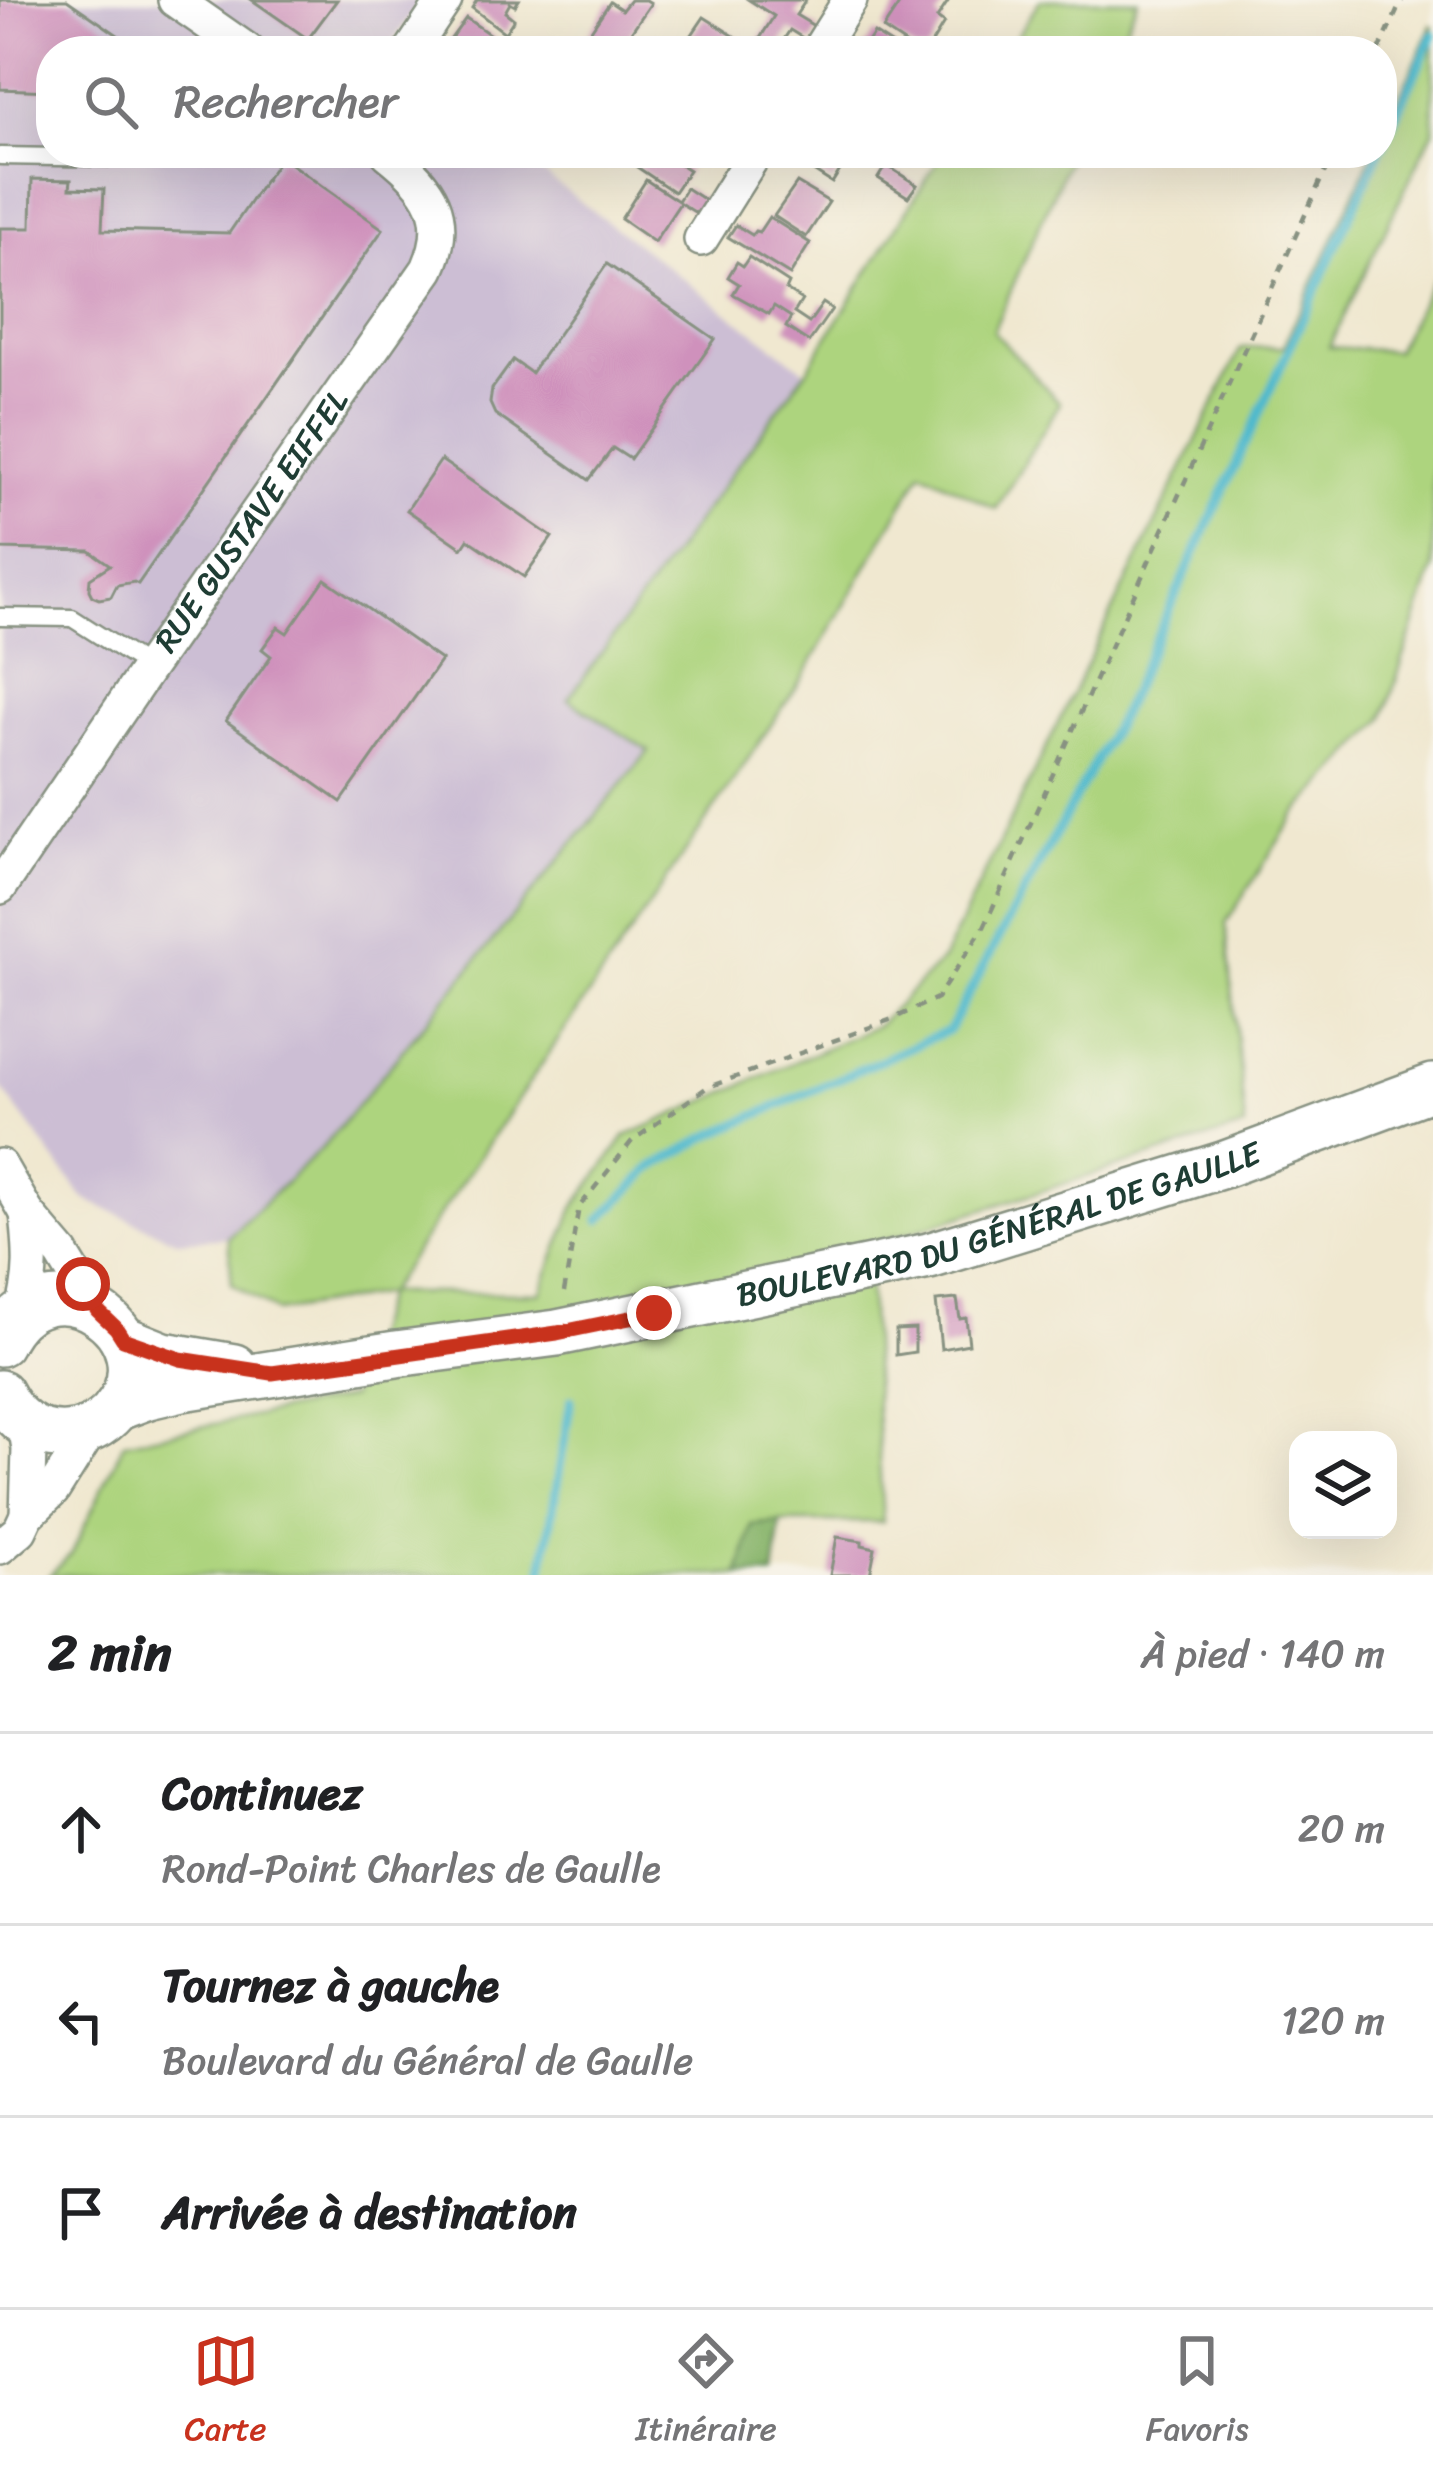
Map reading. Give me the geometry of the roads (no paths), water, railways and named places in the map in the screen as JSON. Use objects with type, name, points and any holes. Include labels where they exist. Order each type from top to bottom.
[{"type":"street","points":[[175,0],[227,36]]},
{"type":"street","points":[[421,36],[446,0]]},
{"type":"street","points":[[827,36],[850,0]]},
{"type":"street","name":"RUE GUSTAVE EIFFEL","points":[[0,887],[437,250],[438,217],[429,192],[407,168]]},
{"type":"street","points":[[701,239],[746,168]]},
{"type":"street","name":"BOULEVARD DU GÉNÉRAL DE GAULLE","points":[[7,1402],[37,1431],[65,1435],[148,1396],[182,1388],[557,1333],[929,1256],[1223,1165],[1433,1087]]},
{"type":"street","points":[[0,1166],[27,1213],[62,1254],[128,1353],[128,1382],[53,1490],[0,1546]]},
{"type":"street","points":[[7,1330],[31,1281],[27,1213]]},
{"type":"street","name":"BOULEVARD DU GÉNÉRAL DE GAULLE","points":[[7,1330],[45,1302],[84,1304],[110,1324],[180,1359],[272,1373]]},
{"type":"street","points":[[7,1402],[29,1449],[27,1515]]},
{"type":"lane","points":[[0,156],[36,157]]},
{"type":"lane","points":[[0,617],[72,618],[149,667]]},
{"type":"waterway","points":[[1397,113],[1433,35]]},
{"type":"waterway","points":[[600,1220],[652,1168],[705,1138],[949,1030],[1121,714],[1372,168]]},
{"type":"waterway","points":[[542,1575],[571,1400]]}]
